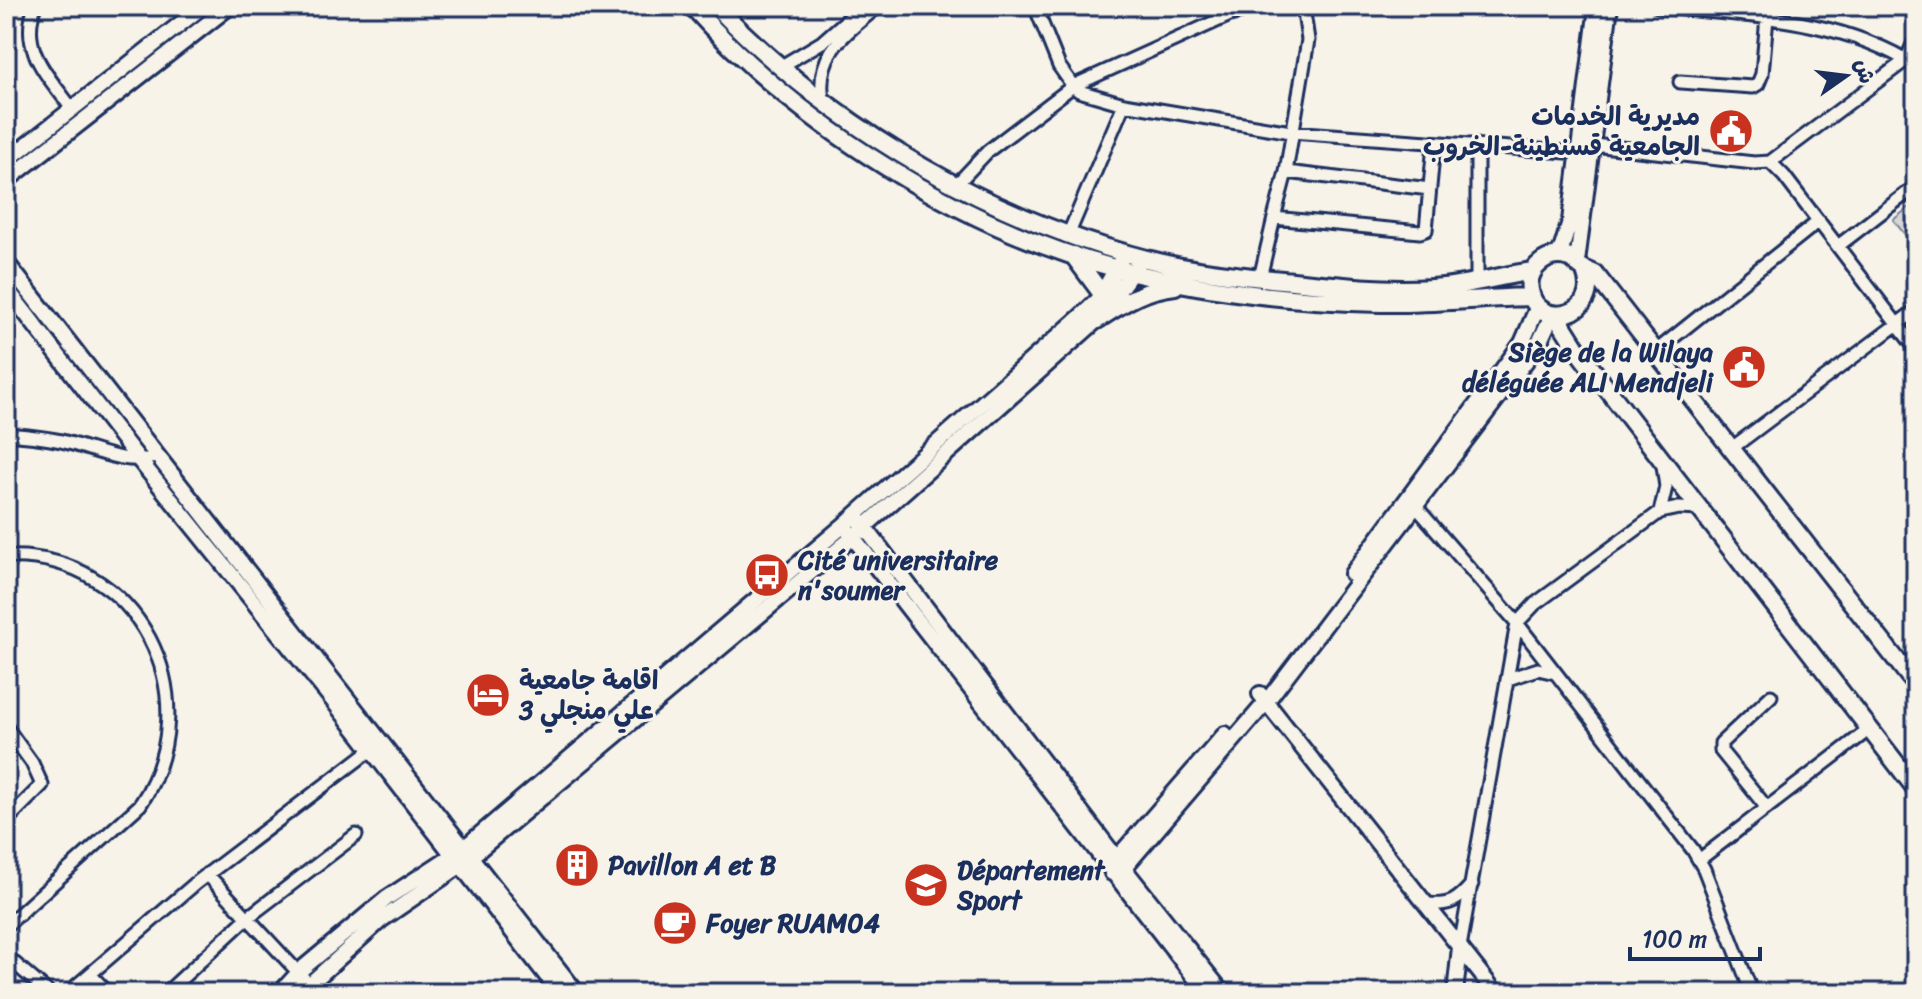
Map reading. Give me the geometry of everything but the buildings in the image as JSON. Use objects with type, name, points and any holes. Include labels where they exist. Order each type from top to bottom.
[{"type":"main road","points":[[6,161],[203,6]]},
{"type":"main road","points":[[6,181],[230,6]]},
{"type":"main road","points":[[692,6],[790,99],[838,135],[979,217],[1072,254],[1125,270],[1191,284],[1276,295],[1379,303],[1440,303],[1574,311],[1586,297],[1588,278],[1581,266],[1597,6]]},
{"type":"main road","points":[[716,6],[752,44],[879,140],[956,185],[1069,233],[1125,252],[1169,264],[1260,278],[1358,288],[1430,288],[1477,283],[1533,271],[1546,259],[1567,257],[1603,282],[1916,685]]},
{"type":"main road","points":[[1557,256],[1570,221],[1586,149],[1610,6]]},
{"type":"main road","points":[[1125,252],[1125,270]]},
{"type":"main road","points":[[1072,254],[1103,300]]},
{"type":"main road","points":[[280,993],[304,986],[387,898],[463,856],[855,526],[975,420],[1103,300],[1125,270],[1143,257]]},
{"type":"main road","points":[[6,262],[376,745],[577,993]]},
{"type":"main road","points":[[1533,271],[1529,289],[1916,789]]},
{"type":"main road","points":[[975,420],[1097,320],[1131,298],[1150,289],[1191,284]]},
{"type":"main road","points":[[6,288],[140,461],[376,745]]},
{"type":"main road","points":[[1097,320],[1103,300]]},
{"type":"main road","points":[[1118,866],[1263,697],[1412,503],[1545,308]]},
{"type":"main road","points":[[855,526],[1118,866],[1223,993]]},
{"type":"main road","points":[[1263,697],[1496,993]]},
{"type":"main road","points":[[463,856],[560,993]]},
{"type":"main road","points":[[1118,866],[1207,993]]},
{"type":"main road","points":[[1455,993],[1460,947]]},
{"type":"street","points":[[35,6],[29,30],[31,46],[72,109]]},
{"type":"street","points":[[780,67],[822,42],[863,6]]},
{"type":"street","points":[[823,100],[822,73],[832,48],[878,6]]},
{"type":"street","points":[[1035,6],[1059,66],[1073,86],[1079,91],[1124,104],[1291,132],[1434,144],[1586,149],[1754,163],[1770,162],[1911,63],[1916,38]]},
{"type":"street","points":[[956,185],[988,151],[1073,86],[1230,15],[1263,6]]},
{"type":"street","points":[[1260,278],[1286,172],[1308,40],[1303,6]]},
{"type":"street","points":[[1657,6],[1767,12],[1858,39],[1911,63]]},
{"type":"street","points":[[1680,82],[1753,87],[1758,84],[1762,74],[1767,12]]},
{"type":"street","points":[[1069,233],[1124,104]]},
{"type":"street","points":[[1274,218],[1420,232],[1426,230],[1434,144]]},
{"type":"street","points":[[1477,145],[1477,283]]},
{"type":"street","points":[[1770,162],[1784,176],[1916,349]]},
{"type":"street","points":[[1286,172],[1430,189]]},
{"type":"street","points":[[1838,246],[1916,186]]},
{"type":"street","points":[[1655,352],[1819,221]]},
{"type":"street","points":[[1732,448],[1916,310]]},
{"type":"street","points":[[6,434],[67,442],[96,453],[140,461],[156,457]]},
{"type":"street","points":[[1660,512],[1666,487],[1662,459]]},
{"type":"street","points":[[1412,503],[1517,623],[1699,860],[1752,993]]},
{"type":"street","points":[[1460,947],[1517,623],[1535,604],[1660,512],[1679,508],[1699,509]]},
{"type":"street","points":[[6,557],[53,560],[109,588],[129,606],[151,642],[162,670],[168,694],[169,732],[164,759],[152,788],[140,805],[6,926]]},
{"type":"street","points":[[1508,679],[1538,669],[1555,673]]},
{"type":"street","points":[[1767,808],[1721,751],[1721,743],[1771,696]]},
{"type":"street","points":[[6,727],[32,763],[42,785],[6,821]]},
{"type":"street","points":[[1699,860],[1871,728]]},
{"type":"street","points":[[68,993],[207,874],[376,745]]},
{"type":"street","points":[[166,993],[247,918],[356,835]]},
{"type":"street","points":[[207,874],[304,986]]},
{"type":"street","points":[[1428,904],[1444,906],[1454,903],[1472,884]]},
{"type":"street","points":[[6,956],[49,993]]},
{"type":"street","points":[[90,974],[108,993]]},
{"type":"shaded area","points":[[1916,202],[1916,238],[1911,242],[1893,220]]},
{"type":"place","name":"مديرية الخدمات الجامعية قسنطينة-الخروب","points":[[1731,131]]},
{"type":"place","name":"Siège de la Wilaya déléguée ALI Mendjeli","points":[[1744,367]]},
{"type":"place","name":"Cité universitaire n'soumer","points":[[767,575]]},
{"type":"place","name":"اقامة جامعية علي منجلي 3","points":[[488,695]]},
{"type":"place","name":"Pavillon A et B","points":[[577,865]]},
{"type":"place","name":"Département Sport","points":[[926,885]]},
{"type":"place","name":"Foyer RUAM04","points":[[675,923]]}]
